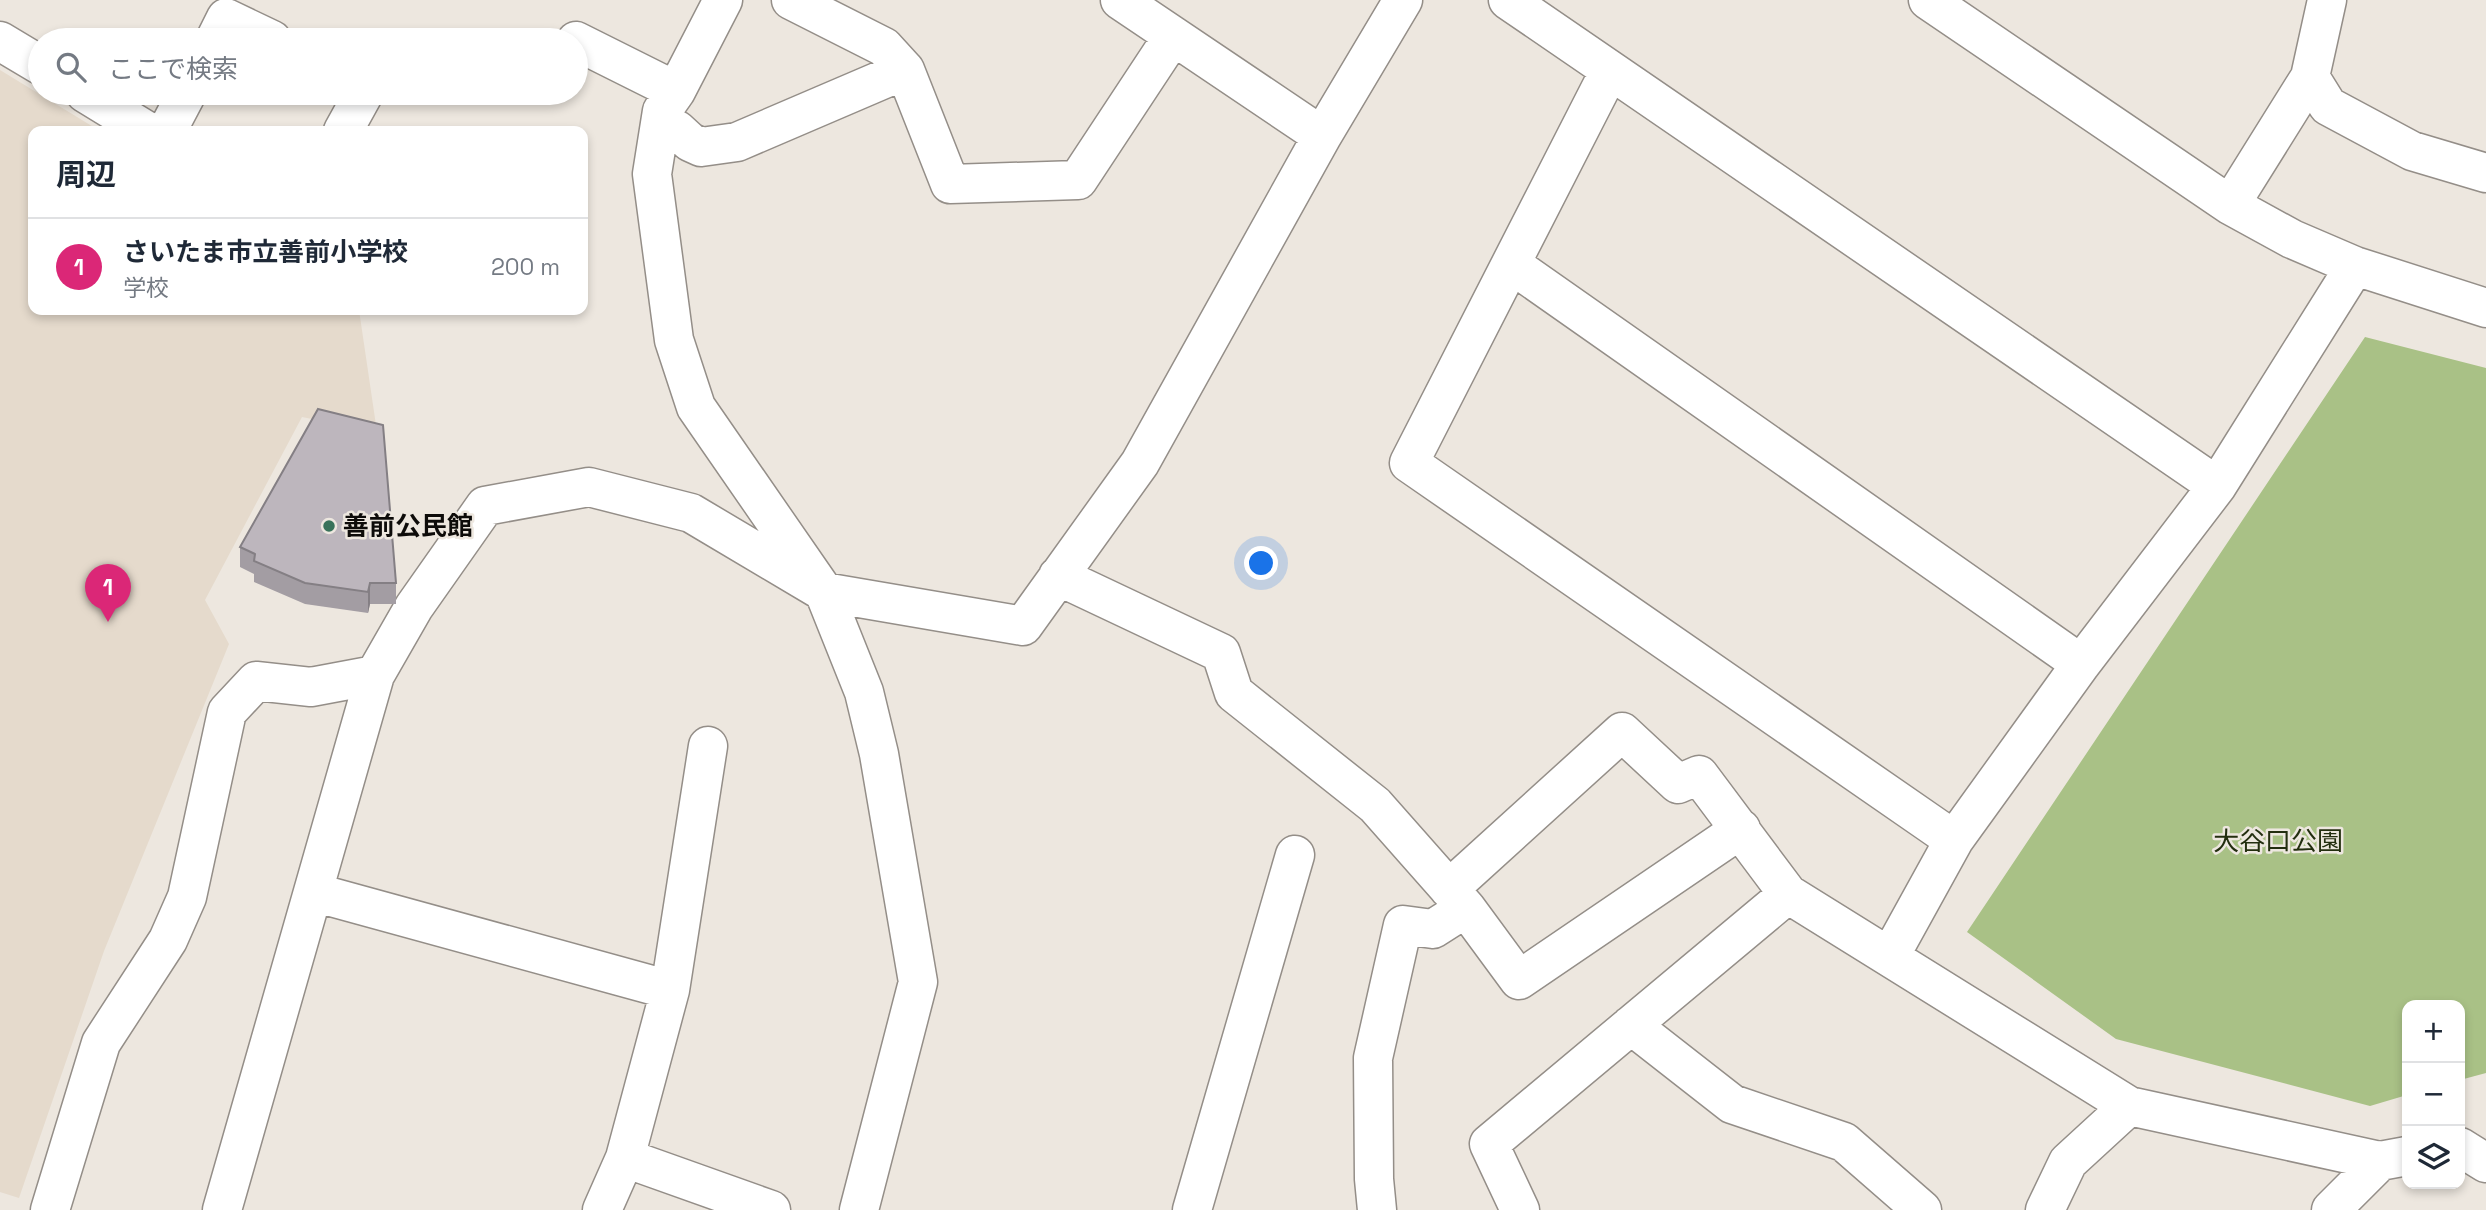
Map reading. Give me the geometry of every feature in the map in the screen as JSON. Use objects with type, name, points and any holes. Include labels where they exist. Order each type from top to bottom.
[{"type":"street","points":[[723,0],[668,107],[652,174],[655,201],[674,340],[696,407],[824,592],[864,692],[878,754],[918,982],[859,1210]]},
{"type":"street","points":[[791,0],[884,47],[905,69],[950,184],[1078,180],[1173,36]]},
{"type":"street","points":[[1120,0],[1322,136]]},
{"type":"street","points":[[222,1210],[374,676],[414,607],[485,506],[589,487],[691,513],[824,592],[1023,626],[1140,463],[1322,136],[1403,0]]},
{"type":"street","points":[[1508,0],[2217,486]]},
{"type":"street","points":[[1928,0],[2230,205],[2292,239],[2355,266],[2486,308]]},
{"type":"street","points":[[2230,205],[2310,77],[2327,0]]},
{"type":"street","points":[[221,28],[226,18],[247,28]]},
{"type":"street","points":[[0,41],[28,58]]},
{"type":"street","points":[[588,52],[668,107],[677,130],[690,142],[701,147],[737,142],[905,69]]},
{"type":"street","points":[[1610,70],[1409,463],[1954,840]]},
{"type":"street","points":[[2310,77],[2328,106],[2412,151],[2486,173]]},
{"type":"street","points":[[105,105],[139,126]]},
{"type":"street","points":[[170,126],[181,105]]},
{"type":"street","points":[[346,126],[357,105]]},
{"type":"street","points":[[1511,264],[2081,664]]},
{"type":"street","points":[[1890,956],[1954,840],[2081,664],[2217,486],[2355,266]]},
{"type":"street","points":[[1058,576],[1221,653],[1234,693],[1375,805],[1458,899],[1519,981],[1741,829]]},
{"type":"street","points":[[50,1210],[101,1043],[168,940],[187,897],[227,712],[256,681],[311,687],[374,676]]},
{"type":"street","points":[[1377,1210],[1374,1178],[1373,1058],[1403,925],[1433,929],[1458,899],[1622,732],[1678,784],[1699,775],[1788,894],[2129,1106],[2394,1159]]},
{"type":"street","points":[[602,1210],[625,1158],[670,990],[708,746]]},
{"type":"street","points":[[1192,1210],[1295,855]]},
{"type":"street","points":[[313,892],[670,990]]},
{"type":"street","points":[[1520,1210],[1489,1144],[1788,894]]},
{"type":"street","points":[[1631,1025],[1732,1104],[1844,1142],[1922,1210]]},
{"type":"street","points":[[2045,1210],[2068,1162],[2129,1106]]},
{"type":"street","points":[[2465,1138],[2486,1130]]},
{"type":"street","points":[[2465,1150],[2486,1163]]},
{"type":"street","points":[[625,1158],[771,1210]]},
{"type":"street","points":[[2331,1210],[2394,1159]]},
{"type":"shaded area","points":[[0,70],[28,87],[28,105],[57,105],[92,126],[28,126],[28,315],[360,315],[377,432],[302,417],[205,600],[229,644],[104,951],[19,1198],[0,1192]]},
{"type":"green space","name":"大谷口公園","points":[[2365,337],[2486,368],[2486,1073],[2465,1079],[2465,1000],[2402,1000],[2402,1096],[2370,1106],[2116,1039],[1967,932]]},
{"type":"building","points":[[318,409],[383,425],[396,583],[370,583],[368,592],[305,583],[254,561],[255,554],[240,547]]},
{"type":"place","name":"善前公民館","points":[[329,526]]},
{"type":"place","name":"さいたま市立善前小学校","points":[[108,622]]}]
